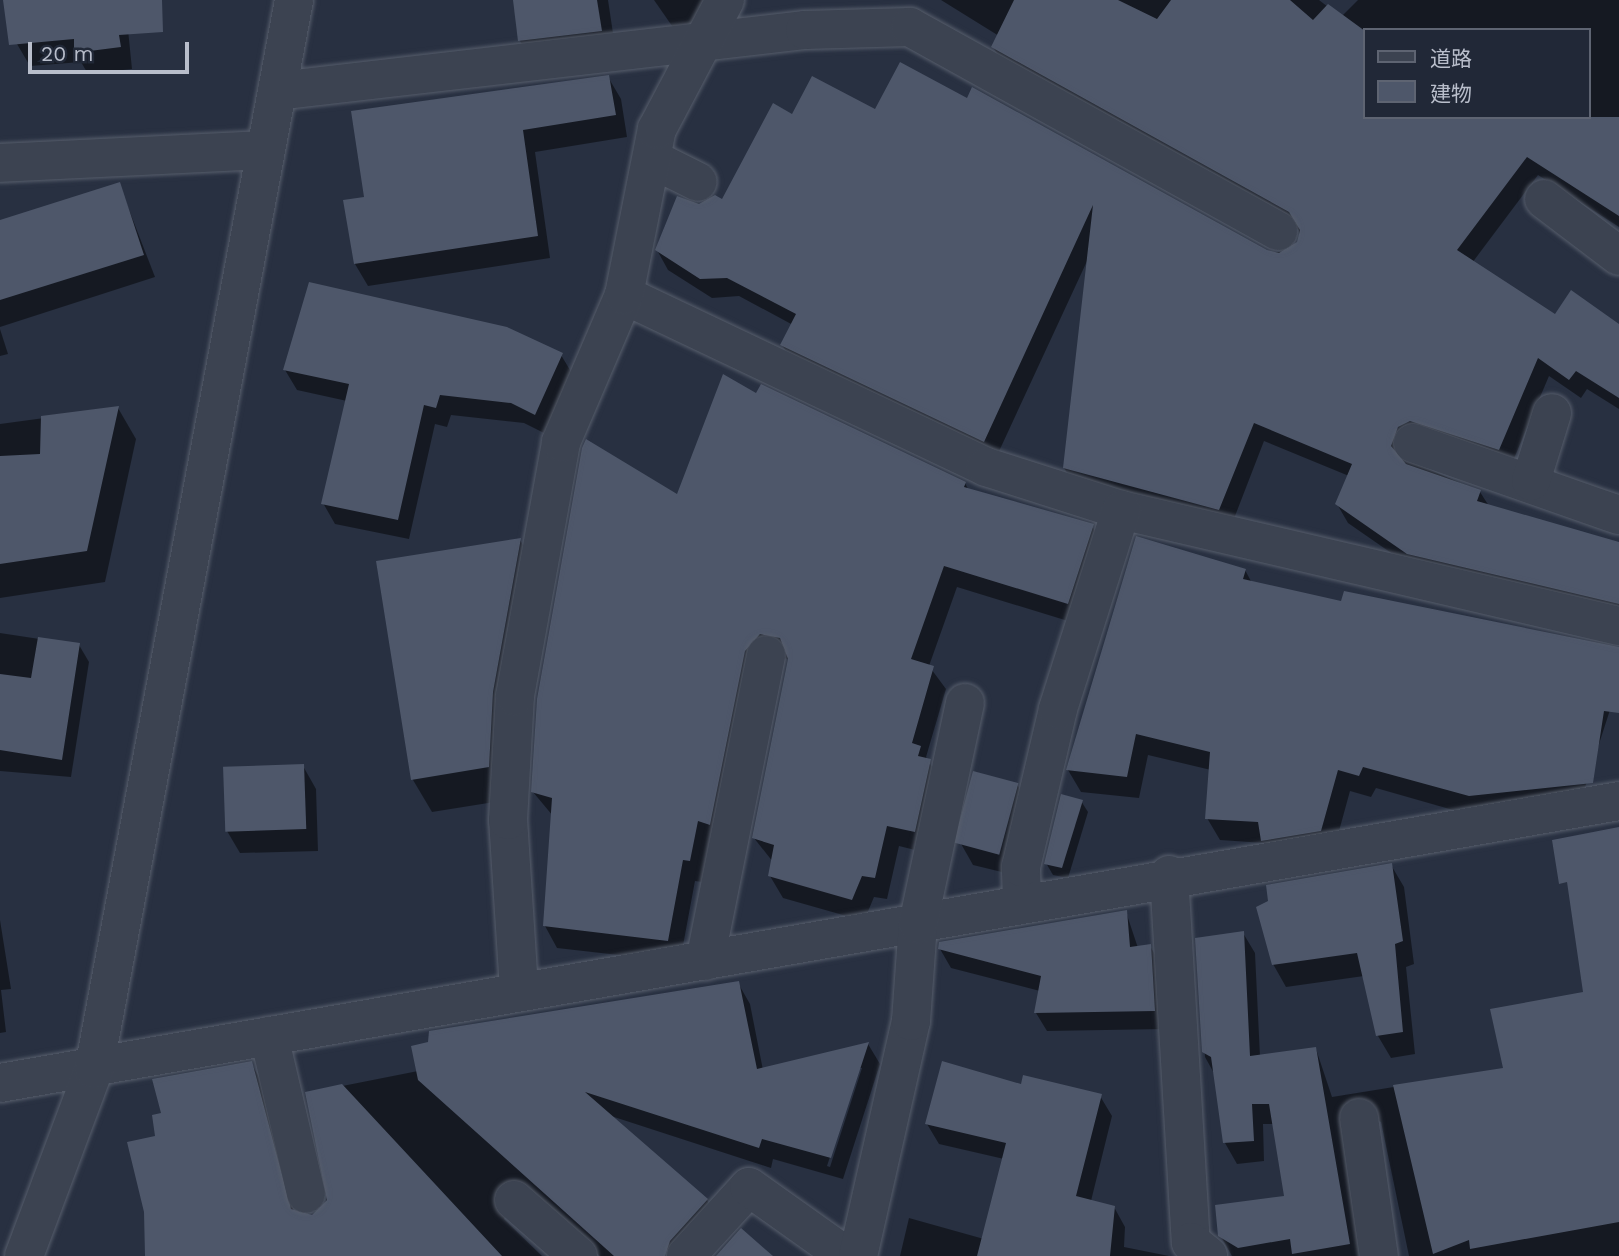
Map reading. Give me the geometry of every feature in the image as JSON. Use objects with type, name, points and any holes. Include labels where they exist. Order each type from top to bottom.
[{"type":"street","points":[[24,1256],[94,1069],[294,0]]},
{"type":"street","points":[[519,989],[508,820],[515,696],[561,442],[624,295],[657,129],[698,44],[725,0]]},
{"type":"street","points":[[277,91],[698,44],[910,27],[1278,231]]},
{"type":"street","points":[[0,163],[266,150]]},
{"type":"street","points":[[652,159],[698,183]]},
{"type":"street","points":[[1544,199],[1619,256]]},
{"type":"street","points":[[624,295],[986,467],[1121,510],[1619,626]]},
{"type":"street","points":[[1531,481],[1552,413]]},
{"type":"street","points":[[1413,443],[1531,481],[1619,515]]},
{"type":"street","points":[[1022,901],[1021,867],[1058,709],[1121,510]]},
{"type":"street","points":[[705,961],[766,655]]},
{"type":"street","points":[[858,1256],[911,1021],[918,925],[965,703]]},
{"type":"street","points":[[0,1083],[94,1069],[519,989],[918,925],[1022,901],[1169,875],[1619,801]]},
{"type":"street","points":[[1169,875],[1191,1242],[1208,1256]]},
{"type":"street","points":[[269,1036],[306,1194]]},
{"type":"street","points":[[1359,1118],[1380,1256]]},
{"type":"street","points":[[686,1256],[749,1187],[846,1256]]},
{"type":"street","points":[[514,1200],[578,1256]]},
{"type":"building","points":[[3,0],[162,0],[163,32],[119,35],[121,47],[74,53],[74,39],[9,45]]},
{"type":"building","points":[[513,0],[597,0],[602,31],[518,41]]},
{"type":"building","points":[[1014,0],[1118,0],[1157,19],[1171,0],[1290,0],[1313,20],[1328,4],[1364,30],[1364,119],[1619,117],[1619,216],[1527,157],[1457,250],[1555,314],[1571,290],[1619,324],[1619,398],[1576,371],[1569,380],[1538,358],[1499,450],[1410,421],[1398,427],[1391,446],[1406,464],[1481,490],[1477,501],[1619,542],[1619,604],[1407,554],[1335,504],[1352,464],[1254,423],[1219,510],[1063,468],[1093,205],[984,442],[780,345],[796,314],[727,278],[700,279],[655,250],[677,196],[699,204],[715,195],[722,199],[773,103],[792,114],[812,76],[875,109],[900,62],[967,98],[972,87],[1267,250],[1279,253],[1297,242],[1300,230],[1289,212],[991,47]]},
{"type":"building","points":[[609,75],[616,115],[523,130],[538,236],[354,264],[343,200],[364,197],[351,111]]},
{"type":"building","points":[[120,182],[144,255],[0,300],[0,220]]},
{"type":"building","points":[[309,282],[507,327],[563,353],[535,415],[511,403],[440,395],[436,408],[424,405],[398,520],[321,504],[349,384],[283,370]]},
{"type":"building","points":[[723,374],[756,393],[761,384],[966,482],[964,487],[1094,524],[1068,604],[944,566],[911,659],[934,666],[912,743],[921,746],[918,756],[931,759],[915,832],[887,826],[875,878],[862,876],[852,900],[768,876],[774,845],[752,838],[788,659],[780,638],[760,634],[745,651],[710,825],[698,821],[690,861],[683,860],[668,941],[543,926],[552,798],[531,792],[537,699],[582,448],[586,439],[677,494]]},
{"type":"building","points":[[119,406],[87,551],[0,564],[0,456],[40,454],[41,416]]},
{"type":"building","points":[[1136,536],[1246,569],[1243,579],[1341,601],[1344,591],[1619,647],[1619,713],[1604,711],[1593,783],[1469,796],[1363,767],[1359,776],[1338,770],[1321,831],[1261,841],[1258,822],[1205,819],[1210,752],[1136,734],[1127,777],[1066,770]]},
{"type":"building","points":[[521,538],[493,692],[489,767],[411,780],[376,561]]},
{"type":"building","points":[[38,637],[80,643],[62,760],[0,750],[0,674],[31,678]]},
{"type":"building","points":[[304,764],[306,829],[225,832],[223,767]]},
{"type":"building","points":[[973,771],[1018,783],[999,855],[954,842]]},
{"type":"building","points":[[1061,794],[1083,800],[1062,868],[1044,864]]},
{"type":"building","points":[[1619,827],[1619,1222],[1470,1249],[1469,1240],[1433,1254],[1393,1085],[1503,1068],[1490,1009],[1583,992],[1567,882],[1559,884],[1552,840]]},
{"type":"building","points":[[1392,863],[1403,941],[1395,944],[1403,1032],[1376,1036],[1357,953],[1272,965],[1256,907],[1268,901],[1266,885]]},
{"type":"building","points":[[1127,910],[1130,947],[1151,944],[1155,1011],[1034,1013],[1041,976],[938,949],[939,942]]},
{"type":"building","points":[[1244,931],[1250,1056],[1316,1047],[1350,1244],[1292,1254],[1290,1239],[1238,1248],[1218,1236],[1215,1205],[1284,1196],[1269,1104],[1252,1104],[1254,1141],[1223,1143],[1211,1057],[1202,1052],[1195,938]]},
{"type":"building","points":[[739,981],[757,1069],[869,1042],[831,1158],[762,1139],[759,1148],[585,1092],[708,1199],[670,1241],[665,1256],[614,1256],[418,1080],[411,1046],[428,1042],[429,1031]]},
{"type":"building","points":[[252,1061],[291,1209],[312,1215],[327,1200],[305,1092],[342,1084],[502,1256],[145,1256],[144,1212],[127,1142],[155,1136],[152,1115],[161,1113],[152,1079]]},
{"type":"building","points":[[942,1061],[1021,1084],[1023,1075],[1102,1094],[1076,1196],[1115,1206],[1110,1256],[977,1256],[1006,1143],[925,1124]]},
{"type":"building","points":[[741,1228],[773,1256],[716,1256]]}]
